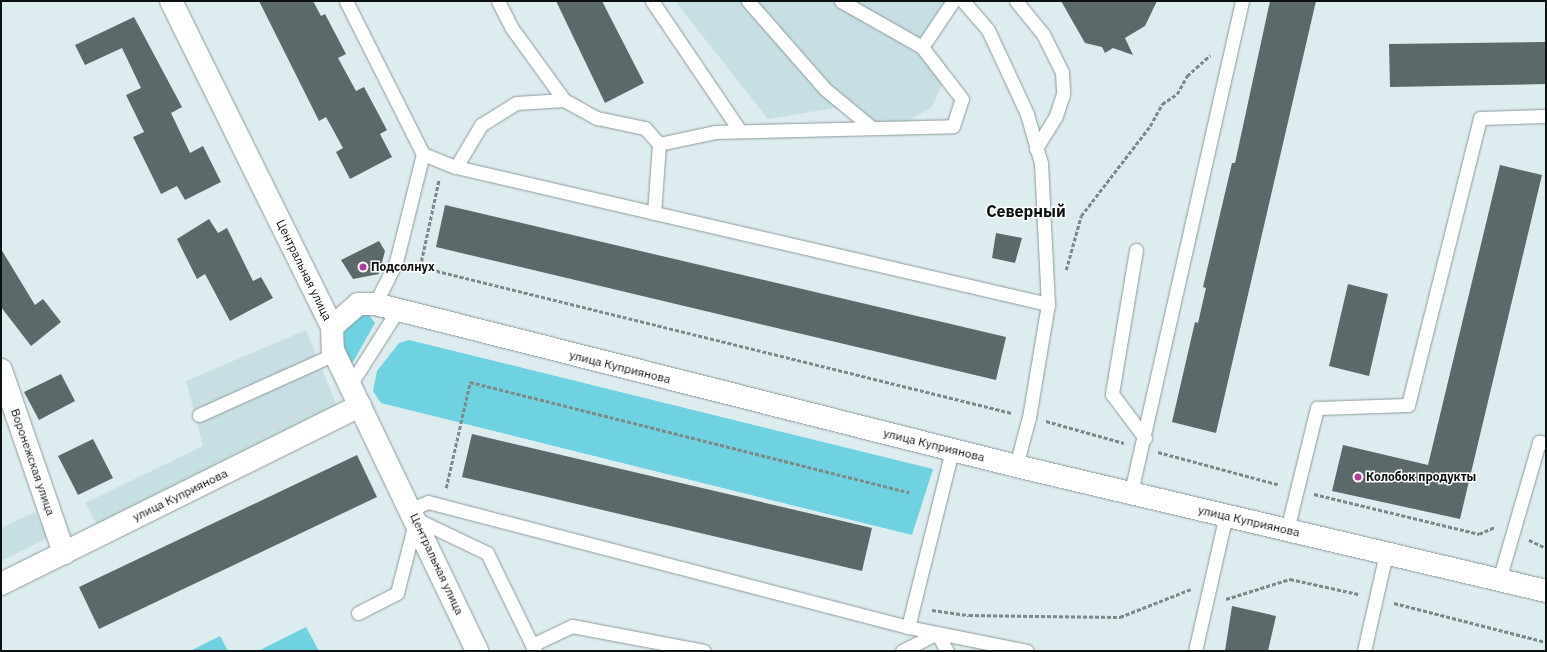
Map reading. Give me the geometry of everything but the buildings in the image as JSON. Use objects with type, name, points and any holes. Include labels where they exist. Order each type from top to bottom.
[{"type":"street","name":"Центральная улица","points":[[171,1],[332,327],[335,354],[414,514],[477,651]]},
{"type":"street","name":"улица Куприянова","points":[[332,327],[358,304],[375,304],[397,311],[1016,466],[1546,590]]},
{"type":"street","name":"Воронежская улица","points":[[1,370],[64,553]]},
{"type":"street","name":"улица Куприянова","points":[[1,584],[360,406]]},
{"type":"lane","points":[[346,1],[423,154],[396,262],[375,304]]},
{"type":"lane","points":[[498,1],[511,27],[564,100],[597,118],[645,128],[660,144],[654,213]]},
{"type":"lane","points":[[652,1],[740,131]]},
{"type":"lane","points":[[748,1],[825,88],[871,127]]},
{"type":"lane","points":[[660,144],[714,132],[953,126],[962,99],[922,48],[841,1]]},
{"type":"lane","points":[[922,48],[953,1]]},
{"type":"lane","points":[[963,1],[988,30],[1027,114],[1041,163],[1048,304],[1029,417],[1016,466]]},
{"type":"lane","points":[[1016,1],[1043,34],[1062,72],[1063,94],[1059,109],[1036,148]]},
{"type":"lane","points":[[1131,492],[1242,1]]},
{"type":"lane","points":[[456,167],[481,125],[516,103],[564,100]]},
{"type":"lane","points":[[1287,530],[1317,408],[1408,405],[1480,118],[1546,116]]},
{"type":"lane","points":[[423,154],[456,167],[1048,304]]},
{"type":"lane","points":[[1136,250],[1112,394],[1143,443]]},
{"type":"lane","points":[[350,385],[397,311]]},
{"type":"lane","points":[[199,415],[335,354]]},
{"type":"lane","points":[[1499,580],[1517,529],[1539,442],[1546,443]]},
{"type":"lane","points":[[908,627],[915,608],[952,450]]},
{"type":"lane","points":[[358,613],[397,593],[414,514],[428,502],[908,627],[1027,651]]},
{"type":"lane","points":[[414,514],[487,553],[534,648],[572,626],[704,651]]},
{"type":"lane","points":[[1195,651],[1226,516]]},
{"type":"lane","points":[[1364,651],[1386,553]]},
{"type":"lane","points":[[902,651],[937,633]]},
{"type":"lane","points":[[937,633],[947,651]]},
{"type":"path","points":[[1066,273],[1081,216],[1150,126],[1162,104],[1177,94],[1187,76],[1211,51]]},
{"type":"path","points":[[420,266],[440,174]]},
{"type":"path","points":[[396,262],[420,266],[1029,417],[1143,443],[1297,490],[1479,534],[1501,525],[1517,529],[1536,546],[1546,548]]},
{"type":"path","points":[[454,493],[446,491],[470,382],[909,492]]},
{"type":"path","points":[[1010,412],[1012,405]]},
{"type":"path","points":[[915,608],[969,615],[1120,617],[1189,589],[1208,593]]},
{"type":"shaded area","points":[[675,1],[957,1],[928,46],[949,69],[932,107],[890,131],[834,108],[768,119]]},
{"type":"shaded area","points":[[365,310],[375,323],[349,369],[340,350],[344,324]]},
{"type":"shaded area","points":[[306,330],[339,411],[97,525],[85,503],[203,446],[186,381]]},
{"type":"shaded area","points":[[409,340],[933,469],[912,535],[381,403],[373,391],[377,371],[399,343]]},
{"type":"shaded area","points":[[35,512],[48,538],[1,561],[1,528]]},
{"type":"shaded area","points":[[306,627],[319,651],[258,651]]},
{"type":"shaded area","points":[[220,636],[228,651],[190,651]]},
{"type":"place","name":"Подсолнух","points":[[363,267]]},
{"type":"place","name":"Колобок продукты","points":[[1358,477]]},
{"type":"district","name":"Северный","points":[[1026,211]]}]
